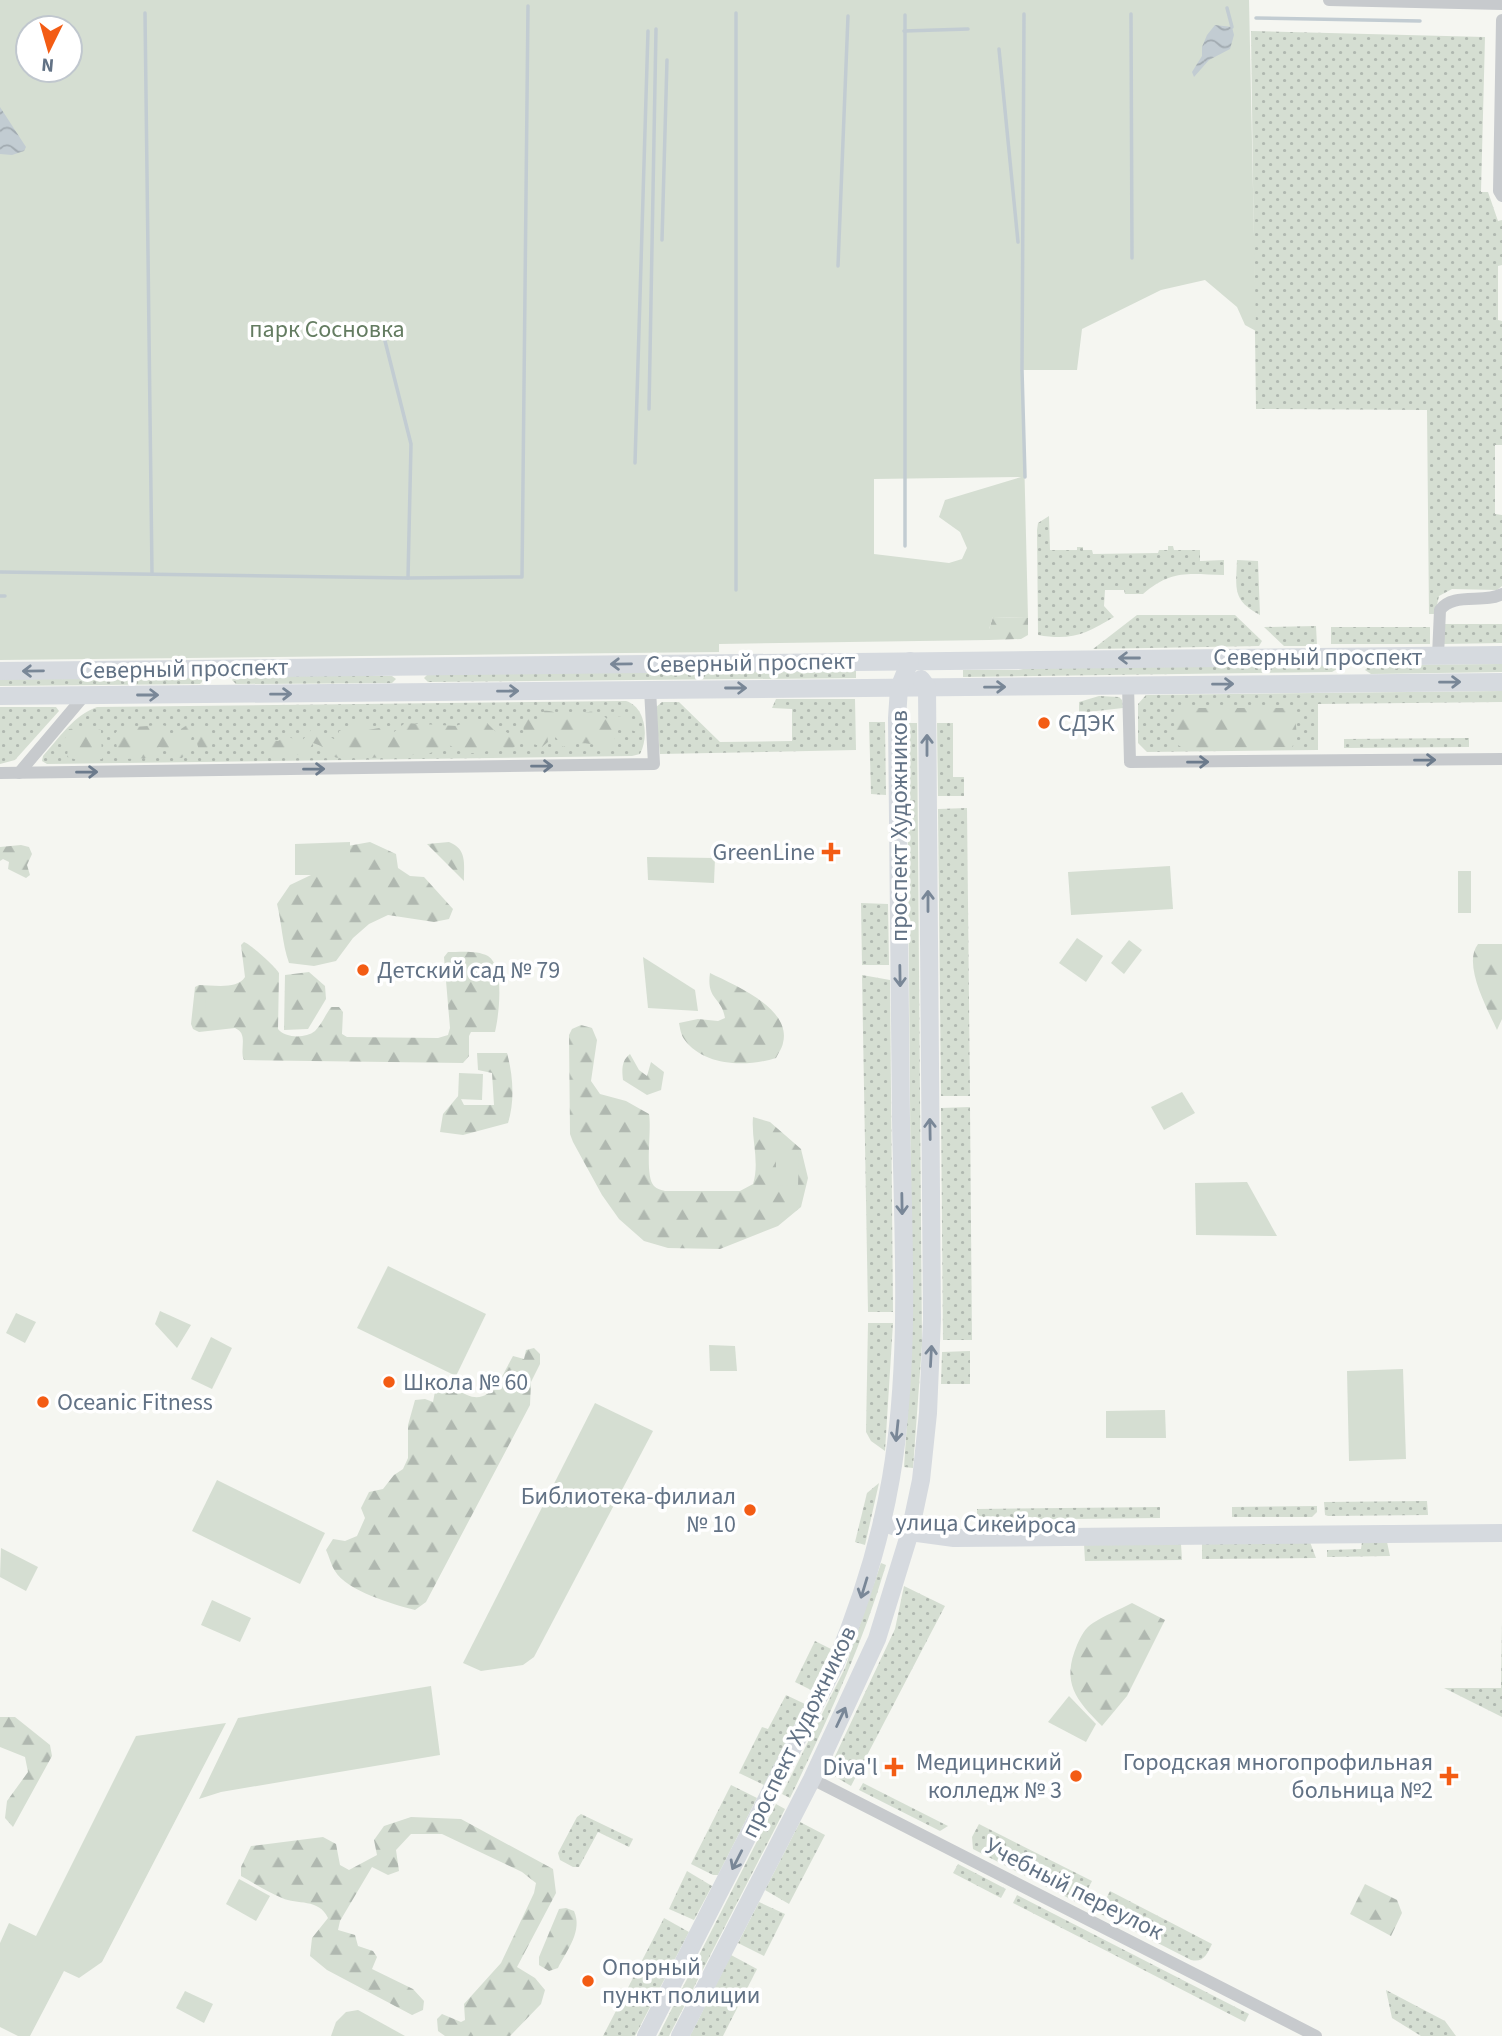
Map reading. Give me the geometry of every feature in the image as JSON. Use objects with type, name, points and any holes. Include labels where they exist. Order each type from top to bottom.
[{"type":"street","points":[[1329,0],[1502,4]]},
{"type":"street","points":[[1502,20],[1499,191],[1502,196]]},
{"type":"street","points":[[1438,656],[1440,610],[1444,605],[1451,601],[1493,598],[1502,594]]},
{"type":"street","name":"Северный проспект","points":[[0,671],[1502,655]]},
{"type":"street","name":"проспект Художников","points":[[680,2036],[812,1779],[877,1639],[911,1527],[923,1469],[932,1345],[927,687],[910,661]]},
{"type":"street","name":"проспект Художников","points":[[646,2036],[835,1665],[856,1611],[883,1522],[895,1443],[904,1332],[897,718],[899,688],[910,661]]},
{"type":"street","points":[[419,667],[412,673],[412,683],[420,692]]},
{"type":"street","points":[[211,669],[219,677],[219,687],[212,694]]},
{"type":"street","name":"Северный проспект","points":[[0,696],[1502,682]]},
{"type":"street","points":[[1128,685],[1130,762],[1502,759]]},
{"type":"street","points":[[0,774],[654,764],[650,689]]},
{"type":"street","points":[[19,773],[85,695]]},
{"type":"street","name":"улица Сикейроса","points":[[883,1522],[954,1538],[1502,1533]]},
{"type":"street","name":"улица Сикейроса","points":[[911,1527],[1502,1522]]},
{"type":"street","name":"Учебный переулок","points":[[812,1779],[1316,2036]]},
{"type":"green space","name":"парк Сосновка","points":[[0,0],[1249,0],[1256,331],[1245,325],[1237,307],[1205,280],[1161,290],[1082,329],[1077,370],[1022,370],[1028,618],[993,617],[989,640],[719,644],[719,652],[0,660]],"holes":[[[1021,477],[945,500],[939,517],[960,532],[967,548],[962,559],[949,563],[874,554],[874,479]]]},
{"type":"green space","points":[[1251,31],[1485,37],[1481,192],[1488,192],[1498,221],[1502,220],[1502,265],[1498,266],[1498,320],[1502,321],[1502,445],[1495,445],[1495,514],[1502,515],[1502,586],[1497,590],[1452,589],[1439,596],[1435,614],[1429,614],[1427,410],[1256,409]]},
{"type":"green space","points":[[1049,516],[1050,550],[1077,550],[1077,547],[1083,547],[1083,550],[1092,550],[1093,554],[1158,553],[1159,550],[1168,550],[1168,546],[1173,546],[1174,550],[1200,550],[1200,561],[1224,560],[1224,575],[1190,574],[1172,577],[1143,594],[1105,590],[1104,606],[1114,617],[1078,635],[1038,635],[1037,530],[1038,523]]},
{"type":"green space","points":[[1237,560],[1258,561],[1260,615],[1240,599],[1236,579]]},
{"type":"green space","points":[[1137,615],[1235,615],[1262,641],[1259,646],[1093,649]]},
{"type":"green space","points":[[993,617],[1028,618],[1028,635],[1021,639],[989,640]]},
{"type":"green space","points":[[1444,624],[1502,624],[1502,643],[1444,644]]},
{"type":"green space","points":[[1316,626],[1317,646],[1284,646],[1264,627]]},
{"type":"green space","points":[[1331,627],[1430,627],[1430,644],[1331,644]]},
{"type":"green space","points":[[1502,664],[1502,672],[1371,674],[1365,670],[1370,665]]},
{"type":"green space","points":[[1333,665],[1337,669],[1332,672],[963,677],[963,670],[1019,670],[1031,667]]},
{"type":"green space","points":[[856,670],[856,678],[428,682],[424,678],[428,674]]},
{"type":"green space","points":[[200,676],[205,679],[200,684],[0,686],[0,678]]},
{"type":"green space","points":[[235,676],[392,676],[396,679],[392,683],[236,684],[232,680]]},
{"type":"green space","points":[[1502,691],[1502,702],[1318,704],[1318,750],[1147,752],[1138,743],[1138,704],[1146,695]]},
{"type":"green space","points":[[1099,696],[1119,697],[1123,708],[1079,713],[1079,702]]},
{"type":"green space","points":[[776,699],[855,699],[856,750],[660,754],[655,708],[662,702],[679,702],[720,742],[792,741],[792,709],[772,708]]},
{"type":"green space","points":[[626,701],[638,709],[645,731],[640,754],[632,756],[47,764],[42,761],[43,756],[67,728],[97,707]]},
{"type":"green space","points":[[0,707],[56,707],[59,711],[15,760],[0,764]]},
{"type":"green space","points":[[1178,708],[1284,708],[1295,714],[1297,738],[1292,747],[1183,748],[1176,744],[1174,716]]},
{"type":"green space","points":[[544,711],[567,716],[594,712],[609,721],[625,716],[635,721],[637,732],[622,727],[616,728],[613,747],[608,751],[586,743],[563,747],[554,735],[547,733],[548,742],[542,747],[523,740],[509,751],[500,745],[474,753],[449,745],[428,754],[370,758],[356,754],[341,758],[313,743],[307,756],[268,755],[264,749],[267,740],[278,741],[288,736],[300,743],[312,729],[319,730],[337,741],[339,731],[350,728],[358,717],[365,719],[368,730],[379,728],[394,732],[405,723],[456,726],[466,722],[486,722],[496,732],[503,730],[514,737],[524,734],[523,723],[526,717],[546,722]]},
{"type":"green space","points":[[869,722],[885,722],[886,795],[871,794]]},
{"type":"green space","points":[[907,723],[917,723],[922,1345],[913,1468],[904,1467],[912,1346]]},
{"type":"green space","points":[[937,723],[953,723],[953,777],[964,777],[964,796],[938,796]]},
{"type":"green space","points":[[162,725],[169,727],[170,734],[177,737],[187,725],[209,728],[212,746],[207,750],[199,750],[195,737],[192,736],[188,750],[182,758],[171,758],[165,749],[159,747],[149,758],[124,759],[118,755],[115,734],[119,728]]},
{"type":"green space","points":[[91,727],[101,730],[102,759],[85,762],[67,757],[68,748],[63,743],[69,729]]},
{"type":"green space","points":[[1469,738],[1469,747],[1344,748],[1344,739]]},
{"type":"green space","points":[[967,808],[970,1096],[941,1096],[938,809]]},
{"type":"green space","points":[[350,842],[350,875],[295,875],[295,844]]},
{"type":"green space","points":[[370,842],[396,854],[398,868],[410,876],[424,877],[453,909],[449,919],[434,922],[388,915],[369,924],[353,938],[336,961],[314,966],[289,963],[277,904],[290,885],[311,875],[342,847]]},
{"type":"green space","points":[[449,842],[462,853],[464,881],[427,844]]},
{"type":"green space","points":[[0,847],[29,847],[32,854],[27,865],[30,875],[26,878],[8,869],[9,862],[3,859],[0,861]]},
{"type":"green space","points":[[647,857],[715,858],[714,883],[648,880]]},
{"type":"green space","points":[[1170,866],[1173,909],[1071,915],[1068,872]]},
{"type":"green space","points":[[1458,871],[1471,871],[1471,913],[1458,913]]},
{"type":"green space","points":[[861,903],[888,904],[889,965],[862,965]]},
{"type":"green space","points":[[1077,938],[1103,956],[1086,982],[1059,963]]},
{"type":"green space","points":[[1129,940],[1142,950],[1124,974],[1111,963]]},
{"type":"green space","points":[[244,942],[263,956],[279,973],[278,1029],[290,1036],[311,1034],[331,1007],[339,1007],[343,1012],[342,1034],[347,1037],[438,1038],[448,1035],[450,1028],[444,957],[448,952],[479,953],[488,956],[493,962],[499,980],[495,1032],[471,1032],[469,1056],[463,1063],[244,1060],[242,1034],[235,1028],[199,1032],[193,1029],[191,1024],[195,987],[236,984],[245,977],[241,945]]},
{"type":"green space","points":[[1478,944],[1502,944],[1502,1019],[1497,1030],[1475,975],[1473,963]]},
{"type":"green space","points":[[643,957],[695,990],[698,1011],[648,1008]]},
{"type":"green space","points":[[309,972],[325,986],[326,999],[308,1029],[284,1030],[285,975]]},
{"type":"green space","points":[[710,973],[759,999],[779,1019],[783,1030],[783,1043],[776,1058],[752,1063],[714,1060],[693,1048],[684,1039],[679,1023],[698,1019],[718,1021],[725,1018],[710,988]]},
{"type":"green space","points":[[862,975],[890,980],[893,1312],[868,1312]]},
{"type":"green space","points":[[205,997],[237,997],[237,1016],[206,1016]]},
{"type":"green space","points":[[581,1025],[592,1028],[597,1040],[591,1081],[600,1094],[626,1101],[649,1114],[649,1173],[655,1187],[665,1191],[740,1191],[753,1184],[756,1167],[753,1117],[770,1122],[801,1149],[808,1178],[801,1207],[778,1226],[720,1249],[668,1248],[644,1241],[619,1219],[602,1195],[570,1134],[569,1035],[572,1029]]},
{"type":"green space","points":[[477,1053],[507,1053],[512,1088],[508,1123],[463,1135],[440,1132],[443,1114],[459,1095],[464,1105],[494,1105],[492,1073],[478,1070]]},
{"type":"green space","points":[[630,1054],[639,1070],[647,1076],[651,1062],[664,1072],[661,1090],[647,1095],[623,1080],[622,1069]]},
{"type":"green space","points":[[459,1073],[483,1074],[482,1100],[458,1099]]},
{"type":"green space","points":[[1182,1092],[1195,1113],[1164,1130],[1151,1107]]},
{"type":"green space","points":[[970,1107],[972,1340],[943,1340],[941,1108]]},
{"type":"green space","points":[[776,1150],[799,1150],[798,1186],[776,1185]]},
{"type":"green space","points":[[1247,1182],[1277,1236],[1196,1235],[1195,1183]]},
{"type":"green space","points":[[388,1266],[486,1314],[456,1376],[357,1328]]},
{"type":"green space","points":[[160,1311],[191,1325],[177,1348],[155,1324]]},
{"type":"green space","points":[[16,1313],[36,1322],[25,1343],[6,1333]]},
{"type":"green space","points":[[868,1323],[893,1323],[885,1451],[871,1441],[866,1432]]},
{"type":"green space","points":[[211,1337],[232,1348],[212,1389],[191,1379]]},
{"type":"green space","points":[[709,1345],[735,1346],[737,1371],[710,1371]]},
{"type":"green space","points":[[534,1348],[540,1354],[540,1364],[531,1382],[530,1405],[426,1602],[415,1610],[371,1596],[349,1585],[334,1569],[326,1550],[333,1539],[345,1541],[357,1536],[365,1518],[361,1508],[369,1492],[383,1489],[394,1475],[403,1469],[408,1458],[408,1425],[415,1400],[433,1402],[436,1386],[452,1387],[476,1397],[483,1396],[496,1386],[513,1356],[524,1359],[526,1350]]},
{"type":"green space","points":[[970,1351],[970,1384],[941,1384],[942,1352]]},
{"type":"green space","points":[[1403,1369],[1406,1459],[1349,1461],[1347,1371]]},
{"type":"green space","points":[[595,1403],[653,1431],[534,1657],[523,1665],[481,1671],[463,1663]]},
{"type":"green space","points":[[1165,1410],[1166,1438],[1106,1438],[1106,1411]]},
{"type":"green space","points":[[217,1480],[325,1533],[300,1584],[192,1531]]},
{"type":"green space","points":[[879,1483],[865,1545],[855,1542],[867,1493]]},
{"type":"green space","points":[[1427,1501],[1428,1515],[1328,1516],[1325,1515],[1324,1502]]},
{"type":"green space","points":[[1317,1506],[1317,1512],[1312,1517],[1232,1517],[1232,1507]]},
{"type":"green space","points":[[1160,1507],[1160,1518],[977,1520],[977,1509]]},
{"type":"green space","points":[[1310,1542],[1316,1558],[1202,1559],[1202,1543]]},
{"type":"green space","points":[[1362,1542],[1387,1542],[1390,1556],[1327,1557],[1327,1550],[1361,1549]]},
{"type":"green space","points":[[1084,1544],[1181,1544],[1182,1560],[1085,1561]]},
{"type":"green space","points":[[1,1548],[38,1567],[26,1591],[0,1577]]},
{"type":"green space","points":[[881,1563],[886,1565],[855,1654],[790,1798],[782,1794],[845,1668]]},
{"type":"green space","points":[[904,1586],[945,1606],[851,1786],[834,1776],[830,1767],[895,1629]]},
{"type":"green space","points":[[212,1600],[251,1618],[240,1642],[201,1625]]},
{"type":"green space","points":[[1132,1603],[1165,1620],[1127,1696],[1102,1726],[1078,1699],[1074,1690],[1070,1670],[1072,1658],[1088,1627]]},
{"type":"green space","points":[[1502,1622],[1502,1717],[1444,1688],[1501,1688]]},
{"type":"green space","points":[[815,1641],[831,1649],[811,1690],[795,1682]]},
{"type":"green space","points":[[431,1686],[440,1755],[221,1792],[199,1799],[238,1718]]},
{"type":"green space","points":[[786,1695],[805,1704],[764,1785],[739,1773],[762,1727],[768,1729]]},
{"type":"green space","points":[[1069,1696],[1096,1724],[1086,1742],[1048,1722]]},
{"type":"green space","points":[[0,1717],[15,1717],[50,1745],[52,1756],[13,1827],[5,1818],[7,1801],[28,1772],[25,1757],[0,1747]]},
{"type":"green space","points":[[226,1723],[102,1962],[79,1978],[64,1971],[30,2036],[18,2036],[0,2027],[0,1943],[9,1923],[36,1936],[136,1736]]},
{"type":"green space","points":[[863,1783],[948,1826],[940,1831],[859,1790]]},
{"type":"green space","points":[[731,1785],[757,1798],[718,1875],[713,1875],[691,1864]]},
{"type":"green space","points":[[776,1804],[785,1809],[669,2036],[658,2036]]},
{"type":"green space","points":[[581,1814],[633,1839],[629,1847],[598,1832],[579,1867],[560,1860],[558,1853]]},
{"type":"green space","points":[[411,1817],[461,1819],[553,1869],[556,1893],[517,1967],[535,1978],[545,1990],[541,2004],[510,2036],[445,2036],[438,2031],[437,2019],[442,2014],[461,2022],[465,2020],[464,2004],[501,1963],[534,1893],[536,1883],[522,1872],[442,1834],[411,1834],[396,1850],[399,1871],[388,1875],[372,1867],[340,1921],[338,1930],[355,1935],[358,1946],[373,1951],[377,1957],[372,1969],[413,1989],[424,2001],[423,2010],[412,2015],[327,1970],[310,1956],[312,1938],[328,1918],[319,1907],[282,1898],[241,1876],[241,1867],[251,1846],[323,1837],[336,1844],[340,1865],[349,1870],[377,1855],[374,1840],[384,1826]]},
{"type":"green space","points":[[800,1822],[825,1835],[789,1904],[765,1890]]},
{"type":"green space","points":[[979,1824],[1092,1881],[1080,1904],[973,1849],[972,1837]]},
{"type":"green space","points":[[958,1864],[1006,1889],[1001,1898],[953,1873]]},
{"type":"green space","points":[[687,1871],[712,1886],[694,1920],[669,1909]]},
{"type":"green space","points":[[239,1879],[270,1896],[256,1921],[226,1904]]},
{"type":"green space","points":[[1365,1884],[1397,1900],[1402,1913],[1391,1936],[1350,1914]]},
{"type":"green space","points":[[1110,1891],[1212,1944],[1207,1954],[1202,1959],[1191,1960],[1099,1913]]},
{"type":"green space","points":[[1017,1895],[1249,2014],[1245,2022],[1013,1903]]},
{"type":"green space","points":[[759,1902],[785,1914],[764,1956],[738,1943]]},
{"type":"green space","points":[[559,1909],[574,1911],[577,1926],[558,1968],[549,1971],[539,1965],[539,1957]]},
{"type":"green space","points":[[664,1918],[689,1932],[635,2036],[603,2036]]},
{"type":"green space","points":[[731,1955],[757,1969],[723,2036],[690,2036]]},
{"type":"green space","points":[[1386,1990],[1445,2021],[1456,2036],[1421,2036],[1392,2018]]},
{"type":"green space","points":[[185,1991],[213,2004],[204,2023],[176,2008]]},
{"type":"green space","points":[[358,2010],[405,2036],[331,2036],[336,2022],[346,2012]]},
{"type":"water","points":[[1215,25],[1232,27],[1234,35],[1230,49],[1209,60],[1194,77],[1192,72],[1202,56],[1202,47]]},
{"type":"water","points":[[0,107],[26,147],[24,151],[12,155],[0,154]]},
{"type":"waterway","points":[[0,572],[522,577],[528,6]]},
{"type":"waterway","points":[[1227,8],[1232,27]]},
{"type":"waterway","points":[[145,13],[152,573]]},
{"type":"waterway","points":[[736,13],[736,590]]},
{"type":"waterway","points":[[1024,14],[1022,370],[1025,477]]},
{"type":"waterway","points":[[1131,14],[1132,258]]},
{"type":"waterway","points":[[905,15],[905,546]]},
{"type":"waterway","points":[[838,266],[848,16]]},
{"type":"waterway","points":[[1256,18],[1420,21]]},
{"type":"waterway","points":[[649,409],[656,29]]},
{"type":"waterway","points":[[904,31],[968,29]]},
{"type":"waterway","points":[[635,463],[648,31]]},
{"type":"waterway","points":[[999,49],[1018,242]]},
{"type":"waterway","points":[[662,240],[667,60]]},
{"type":"waterway","points":[[382,329],[411,444],[408,578]]},
{"type":"waterway","points":[[0,596],[5,596]]},
{"type":"place","name":"СДЭК","points":[[1044,723]]},
{"type":"place","name":"GreenLine","points":[[831,852]]},
{"type":"place","name":"Детский сад № 79","points":[[363,970]]},
{"type":"place","name":"Школа № 60","points":[[389,1382]]},
{"type":"place","name":"Oceanic Fitness","points":[[43,1402]]},
{"type":"place","name":"Библиотека-филиал № 10","points":[[750,1510]]},
{"type":"place","name":"Diva'l","points":[[894,1767]]},
{"type":"place","name":"Медицинский колледж № 3","points":[[1076,1776]]},
{"type":"place","name":"Городская многопрофильная больница №2","points":[[1449,1776]]},
{"type":"place","name":"Опорный пункт полиции","points":[[588,1981]]}]
